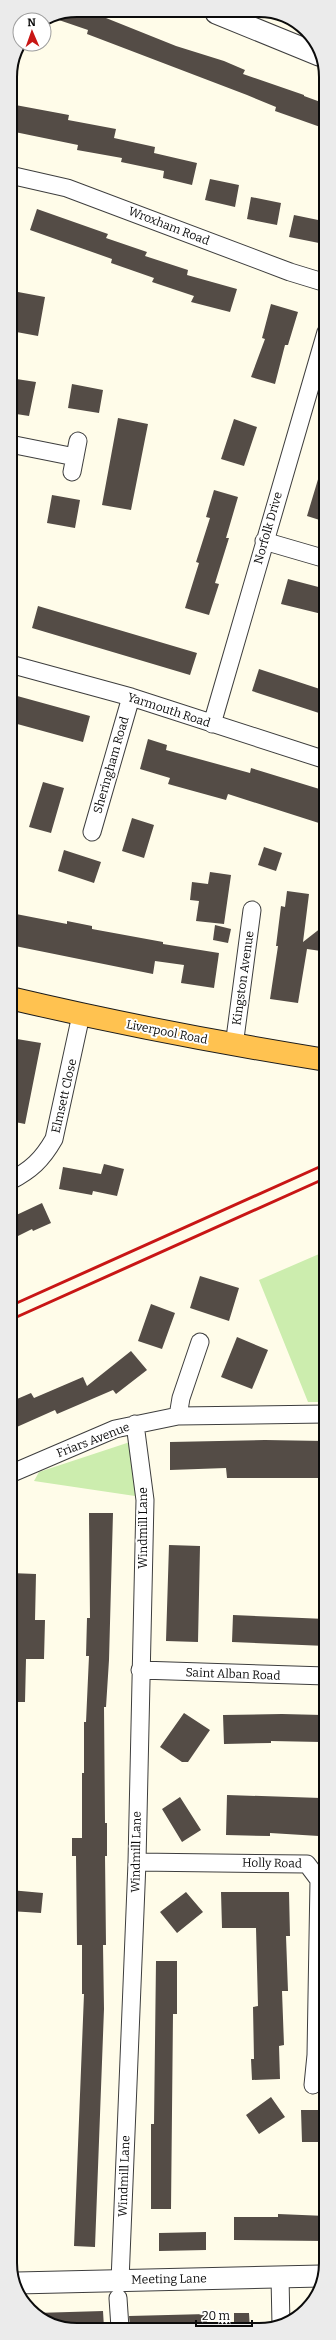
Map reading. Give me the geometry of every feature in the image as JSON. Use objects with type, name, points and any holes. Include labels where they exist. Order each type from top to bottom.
[{"type":"highway","name":"Liverpool Road","points":[[17,1000],[81,1015],[234,1046],[319,1059]]},
{"type":"street","points":[[226,17],[314,53]]},
{"type":"street","name":"Wroxham Road","points":[[17,181],[67,188],[290,272],[319,281]]},
{"type":"street","name":"Norfolk Drive","points":[[212,724],[319,356]]},
{"type":"street","points":[[17,445],[75,456]]},
{"type":"street","points":[[264,541],[319,557]]},
{"type":"street","name":"Yarmouth Road","points":[[17,666],[131,697],[319,758]]},
{"type":"street","name":"Sheringham Road","points":[[92,832],[131,697]]},
{"type":"street","name":"Kingston Avenue","points":[[234,1046],[252,910]]},
{"type":"street","name":"Elmsett Close","points":[[17,1178],[43,1158],[54,1140],[81,1015]]},
{"type":"street","points":[[178,1416],[181,1398],[201,1342]]},
{"type":"street","name":"Friars Avenue","points":[[17,1471],[115,1429],[135,1424],[178,1416],[319,1414]]},
{"type":"street","name":"Windmill Lane","points":[[120,2323],[119,2289],[137,1862],[140,1670],[145,1500],[135,1424]]},
{"type":"street","name":"Saint Alban Road","points":[[140,1670],[319,1676]]},
{"type":"street","name":"Holly Road","points":[[137,1862],[307,1864],[319,1880]]},
{"type":"street","name":"Holly Road","points":[[314,2085],[319,2064]]},
{"type":"street","name":"Meeting Lane","points":[[21,2283],[119,2289],[280,2277],[317,2276]]},
{"type":"street","points":[[280,2277],[281,2319]]},
{"type":"green space","points":[[319,1254],[319,1402],[308,1402],[259,1280]]},
{"type":"green space","points":[[133,1441],[135,1496],[34,1481],[39,1472]]},
{"type":"building","points":[[77,17],[104,17],[176,46],[224,61],[245,70],[243,74],[319,101],[319,127],[275,111],[276,107],[247,95],[87,34],[88,30],[59,20]]},
{"type":"building","points":[[17,105],[69,115],[68,120],[116,129],[114,138],[155,147],[154,153],[197,163],[192,185],[163,178],[164,171],[121,162],[122,158],[77,150],[78,145],[17,132]]},
{"type":"building","points":[[210,179],[239,185],[235,207],[205,200]]},
{"type":"building","points":[[251,197],[281,203],[277,225],[247,219]]},
{"type":"building","points":[[37,209],[108,234],[106,238],[147,252],[145,256],[188,270],[187,275],[237,289],[230,312],[191,302],[194,296],[152,282],[154,278],[111,263],[112,259],[30,230]]},
{"type":"building","points":[[294,215],[319,220],[319,243],[289,237]]},
{"type":"building","points":[[18,292],[45,297],[38,336],[17,332]]},
{"type":"building","points":[[271,304],[298,312],[288,345],[285,345],[275,384],[251,377],[265,339],[262,338]]},
{"type":"building","points":[[17,379],[36,382],[29,416],[17,414]]},
{"type":"building","points":[[72,384],[103,390],[99,413],[68,408]]},
{"type":"building","points":[[118,418],[148,424],[131,510],[102,505]]},
{"type":"building","points":[[234,419],[257,427],[244,466],[221,459]]},
{"type":"building","points":[[319,476],[319,520],[307,516]]},
{"type":"building","points":[[214,490],[238,497],[226,538],[229,538],[215,583],[219,584],[209,615],[185,608],[199,563],[196,562],[210,518],[206,517]]},
{"type":"building","points":[[52,495],[80,500],[75,528],[47,523]]},
{"type":"building","points":[[288,579],[319,587],[319,613],[281,604]]},
{"type":"building","points":[[38,606],[197,653],[190,675],[32,628]]},
{"type":"building","points":[[259,669],[319,689],[319,713],[252,691]]},
{"type":"building","points":[[17,696],[90,716],[83,742],[17,724]]},
{"type":"building","points":[[148,739],[167,745],[166,750],[250,773],[251,768],[319,789],[319,823],[228,794],[226,800],[168,784],[170,778],[140,769]]},
{"type":"building","points":[[43,782],[64,788],[51,833],[29,827]]},
{"type":"building","points":[[132,818],[154,825],[144,858],[122,851]]},
{"type":"building","points":[[264,847],[282,853],[276,871],[258,865]]},
{"type":"building","points":[[64,850],[101,862],[94,883],[58,871]]},
{"type":"building","points":[[210,872],[231,875],[224,924],[196,921],[199,901],[190,900],[192,882],[208,884]]},
{"type":"building","points":[[287,891],[309,894],[303,942],[319,929],[319,951],[307,949],[298,1003],[270,999],[278,946],[276,946],[281,906],[285,907]]},
{"type":"building","points":[[17,914],[67,924],[67,921],[92,926],[92,929],[163,942],[163,944],[219,953],[214,988],[181,983],[184,965],[155,961],[153,974],[17,946]]},
{"type":"building","points":[[215,925],[231,929],[228,943],[213,940]]},
{"type":"building","points":[[17,1039],[41,1043],[25,1124],[17,1122]]},
{"type":"building","points":[[104,1164],[124,1169],[117,1196],[93,1191],[92,1195],[59,1189],[63,1167],[101,1174]]},
{"type":"building","points":[[42,1203],[51,1223],[33,1231],[32,1229],[17,1236],[17,1215]]},
{"type":"building","points":[[200,1276],[239,1288],[229,1321],[190,1308]]},
{"type":"building","points":[[151,1304],[175,1313],[162,1349],[138,1341]]},
{"type":"building","points":[[237,1337],[268,1350],[252,1389],[221,1377]]},
{"type":"building","points":[[131,1351],[147,1370],[116,1394],[113,1390],[57,1414],[55,1410],[17,1427],[17,1399],[31,1393],[34,1398],[83,1377],[87,1386]]},
{"type":"building","points":[[265,1440],[319,1441],[319,1478],[227,1478],[226,1468],[170,1470],[170,1442]]},
{"type":"building","points":[[89,1513],[113,1513],[109,1660],[106,1707],[104,1707],[105,1823],[107,1823],[107,1856],[105,1856],[106,1945],[103,1945],[104,2009],[95,2247],[74,2246],[84,1994],[82,1994],[82,1945],[77,1945],[76,1856],[72,1856],[72,1838],[82,1838],[82,1773],[84,1773],[84,1722],[86,1722],[89,1656],[86,1656],[87,1618],[90,1618]]},
{"type":"building","points":[[169,1545],[200,1546],[198,1642],[166,1641]]},
{"type":"building","points":[[17,1573],[36,1574],[35,1620],[45,1620],[44,1659],[26,1659],[25,1702],[17,1702]]},
{"type":"building","points":[[233,1615],[319,1619],[319,1646],[232,1642]]},
{"type":"building","points":[[184,1713],[210,1730],[188,1762],[182,1762],[160,1747]]},
{"type":"building","points":[[223,1715],[319,1715],[319,1742],[271,1741],[271,1743],[224,1744]]},
{"type":"building","points":[[227,1795],[319,1798],[319,1836],[270,1833],[270,1836],[226,1835]]},
{"type":"building","points":[[180,1797],[201,1830],[182,1842],[162,1809]]},
{"type":"building","points":[[17,1891],[43,1893],[41,1913],[17,1911]]},
{"type":"building","points":[[186,1892],[203,1912],[177,1933],[160,1912]]},
{"type":"building","points":[[221,1892],[289,1892],[290,1936],[286,1936],[288,1991],[282,1991],[284,2045],[279,2046],[280,2079],[252,2080],[251,2059],[254,2059],[253,2007],[258,2006],[256,1928],[222,1928]]},
{"type":"building","points":[[156,1961],[177,1961],[177,2014],[173,2014],[171,2209],[151,2209],[151,2124],[154,2124]]},
{"type":"building","points":[[271,2097],[285,2117],[259,2134],[246,2115]]},
{"type":"building","points":[[301,2110],[319,2110],[319,2142],[302,2142]]},
{"type":"building","points":[[278,2214],[319,2216],[319,2241],[234,2240],[234,2217],[278,2217]]},
{"type":"building","points":[[206,2232],[206,2250],[159,2251],[159,2233]]},
{"type":"building","points":[[103,2311],[104,2323],[66,2322],[44,2313]]},
{"type":"building","points":[[234,2313],[249,2313],[250,2323],[234,2323]]},
{"type":"building","points":[[207,2314],[207,2323],[130,2323],[129,2316]]},
{"type":"railway","points":[[17,1303],[319,1167]]},
{"type":"railway","points":[[17,1317],[319,1181]]}]
